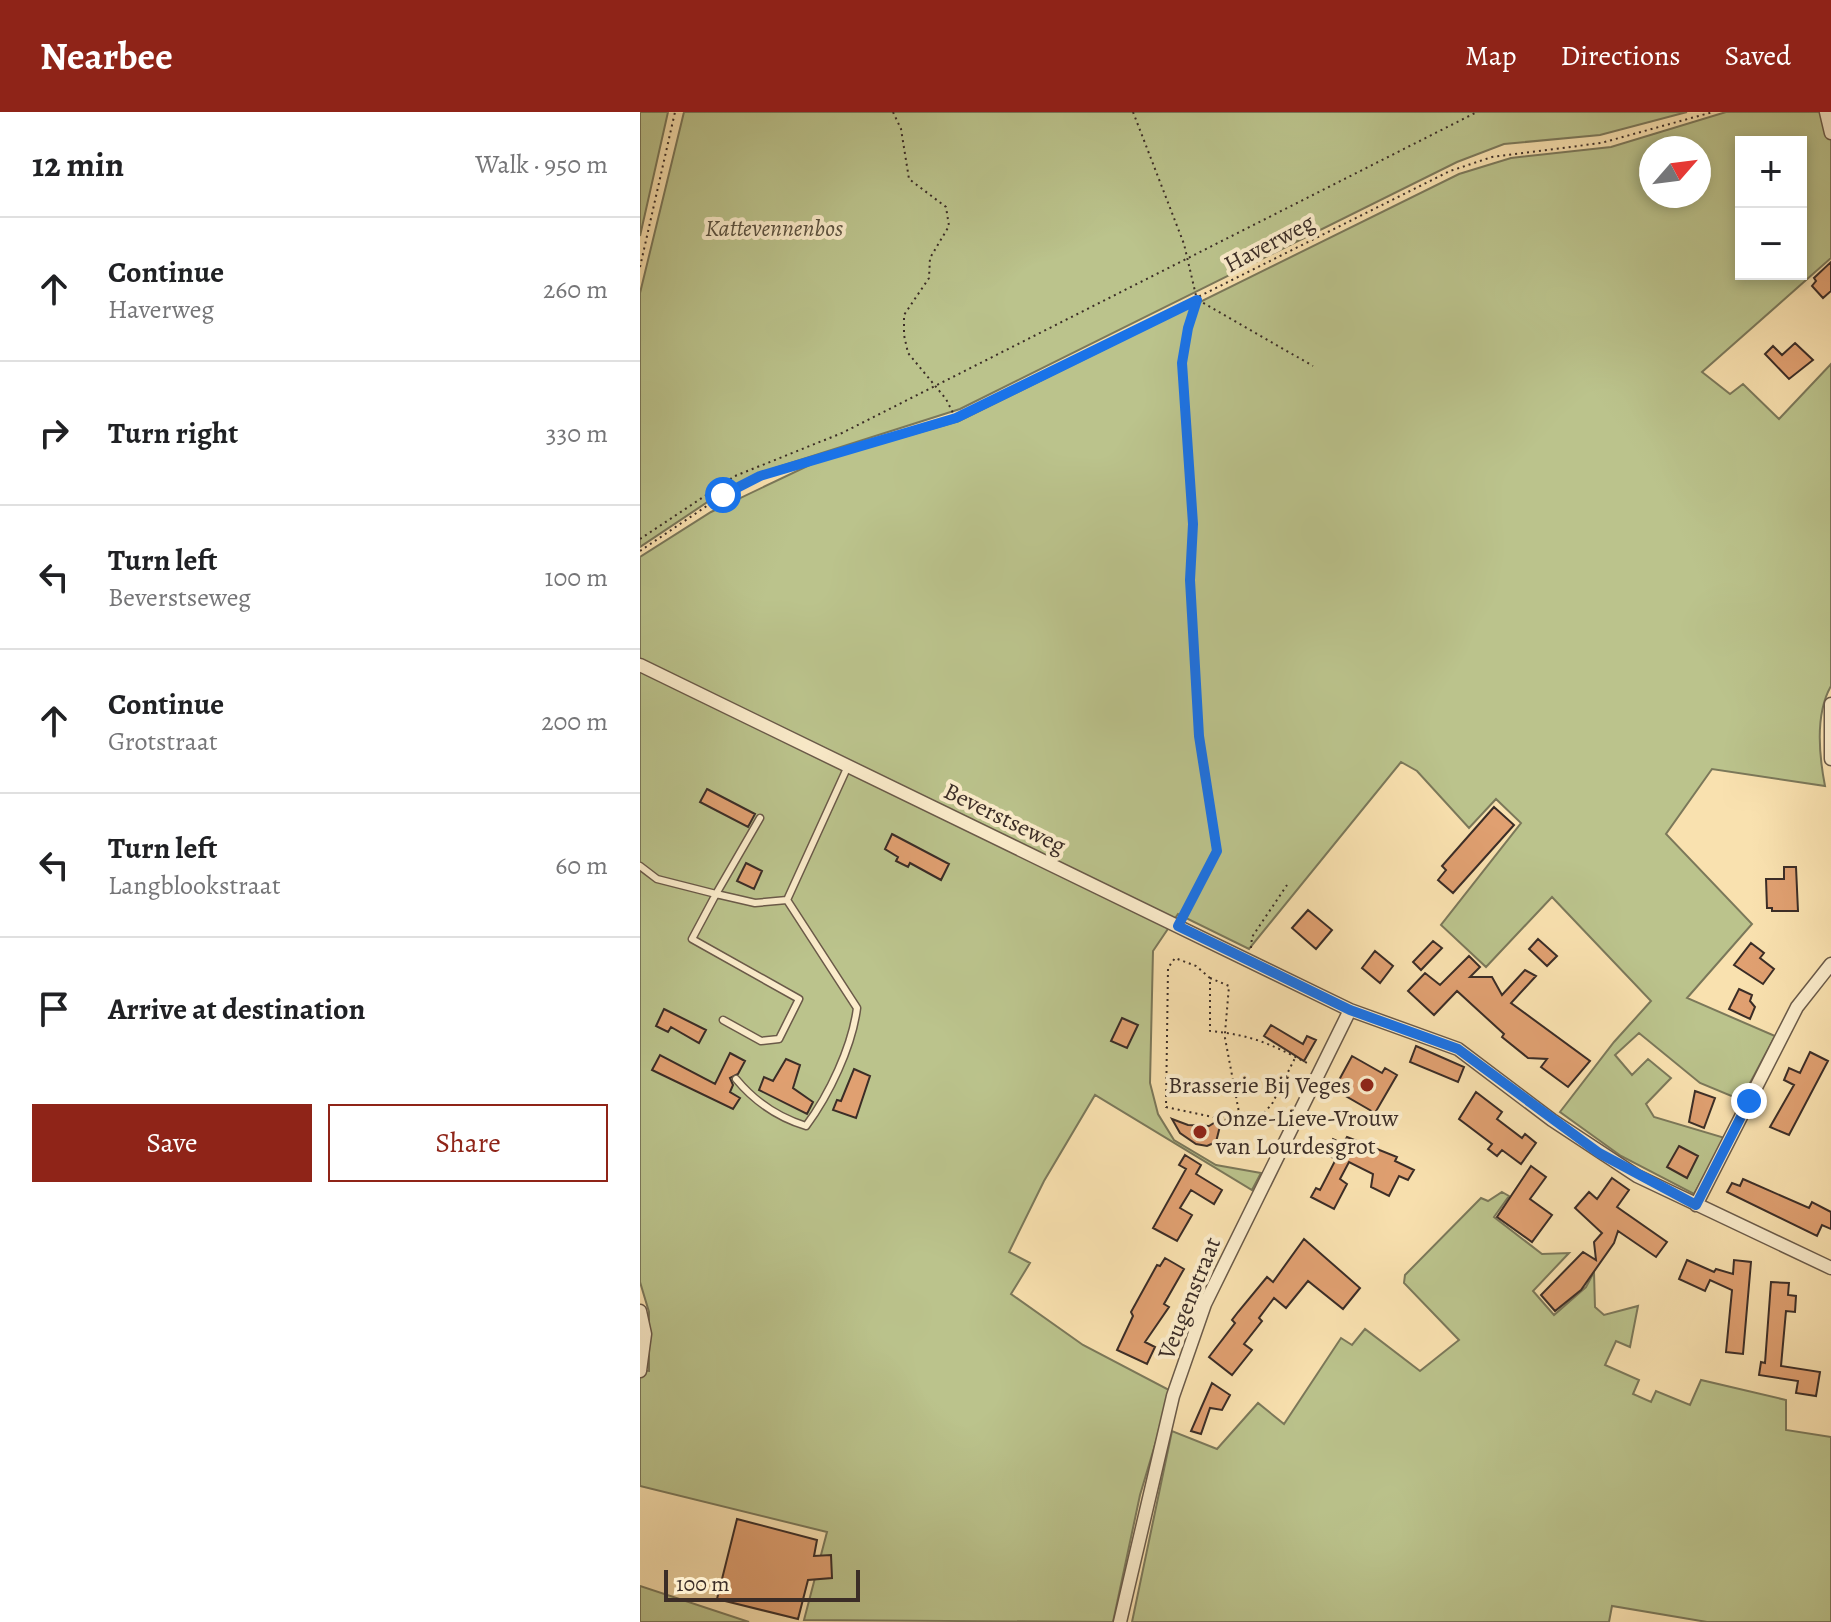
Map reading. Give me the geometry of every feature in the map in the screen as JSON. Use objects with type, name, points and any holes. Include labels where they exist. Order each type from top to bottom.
[{"type":"street","points":[[1826,112],[1831,133]]},
{"type":"street","name":"Beverstseweg","points":[[640,665],[1350,1010],[1458,1049],[1599,1153],[1696,1205],[1831,1268]]},
{"type":"street","points":[[1831,704],[1831,759]]},
{"type":"street","points":[[1696,1205],[1797,1007],[1831,964]]},
{"type":"street","name":"Veugenstraat","points":[[1120,1622],[1173,1396],[1205,1304],[1350,1010]]},
{"type":"street","points":[[640,1311],[645,1334],[640,1371]]},
{"type":"lane","points":[[787,900],[848,766]]},
{"type":"lane","points":[[723,1020],[761,1041],[779,1039],[799,999],[692,939],[760,818]]},
{"type":"lane","points":[[640,866],[657,879],[716,894],[755,903],[787,900]]},
{"type":"lane","points":[[736,1079],[749,1094],[781,1118],[806,1126],[817,1111],[854,1027],[857,1008],[787,900]]},
{"type":"path","points":[[640,267],[675,112]]},
{"type":"path","points":[[893,112],[901,129],[909,179],[946,207],[949,226],[930,258],[929,278],[904,315],[908,353],[956,418]]},
{"type":"path","points":[[1133,112],[1188,258],[1197,300],[1182,363],[1193,524],[1190,580],[1199,736],[1217,851],[1178,926]]},
{"type":"path","points":[[640,539],[735,476],[842,433],[1477,112]]},
{"type":"path","name":"Haverweg","points":[[640,551],[723,495],[760,476],[956,418],[1450,171],[1492,157],[1601,143],[1713,112]]},
{"type":"path","points":[[1197,300],[1313,366]]},
{"type":"path","points":[[1250,961],[1252,937],[1287,885]]},
{"type":"path","points":[[1241,1123],[1225,1033],[1229,986],[1210,978],[1196,966],[1175,958],[1168,968],[1166,1107],[1251,1127],[1272,1104],[1296,1057]]},
{"type":"path","points":[[1210,978],[1210,1031],[1260,1038],[1320,1069]]},
{"type":"green space","points":[[640,112],[668,112],[640,236]]},
{"type":"green space","name":"Kattevennenbos","points":[[684,112],[1687,112],[1600,135],[1504,144],[1457,162],[960,409],[775,468],[724,491],[640,547],[640,293]]},
{"type":"green space","points":[[1726,112],[1831,112],[1831,258],[1807,279],[1807,136],[1735,136],[1735,280],[1806,280],[1702,372],[1730,394],[1743,384],[1779,419],[1831,364],[1831,686],[1820,722],[1825,786],[1712,769],[1666,834],[1752,924],[1687,998],[1775,1036],[1741,1100],[1700,1083],[1639,1033],[1615,1055],[1632,1075],[1648,1059],[1671,1078],[1646,1104],[1654,1117],[1725,1138],[1694,1194],[1621,1156],[1560,1112],[1614,1042],[1651,1001],[1552,897],[1486,967],[1441,925],[1521,823],[1496,799],[1469,828],[1417,771],[1401,762],[1249,949],[1178,914],[1153,951],[1150,1083],[1158,1114],[1174,1140],[1216,1165],[1261,1173],[1252,1190],[1095,1095],[1044,1181],[1009,1252],[1030,1263],[1011,1294],[1083,1345],[1171,1391],[1140,1495],[1113,1622],[804,1620],[827,1532],[640,1486],[640,1370],[649,1371],[649,1312],[640,1282],[640,557],[711,512],[816,462],[959,421],[1459,174],[1511,158],[1611,147],[1639,138],[1639,208],[1711,208],[1711,136],[1647,136]]},
{"type":"green space","points":[[1502,1192],[1509,1196],[1494,1217],[1542,1254],[1569,1253],[1533,1291],[1554,1315],[1586,1287],[1594,1272],[1595,1307],[1604,1315],[1638,1306],[1630,1347],[1616,1341],[1605,1365],[1639,1380],[1633,1394],[1651,1402],[1656,1391],[1690,1405],[1701,1380],[1786,1400],[1786,1430],[1831,1437],[1831,1622],[1707,1622],[1612,1606],[1609,1622],[1132,1622],[1172,1431],[1217,1449],[1258,1403],[1284,1424],[1341,1338],[1352,1345],[1365,1329],[1420,1371],[1459,1340],[1404,1283],[1405,1275],[1481,1198],[1488,1201]]},
{"type":"green space","points":[[640,1586],[749,1622],[640,1622]]},
{"type":"building","points":[[1831,262],[1831,291],[1823,298],[1812,286],[1816,281],[1814,278]]},
{"type":"building","points":[[1795,343],[1813,360],[1789,379],[1765,354],[1773,346],[1782,355]]},
{"type":"building","points":[[707,789],[755,814],[748,827],[700,802]]},
{"type":"building","points":[[1494,807],[1514,825],[1453,893],[1438,880],[1446,870],[1442,866]]},
{"type":"building","points":[[892,834],[949,864],[941,880],[910,863],[908,867],[896,861],[898,857],[885,849]]},
{"type":"building","points":[[746,863],[762,871],[754,889],[737,881]]},
{"type":"building","points":[[1784,867],[1796,867],[1798,911],[1772,911],[1772,908],[1767,908],[1766,879],[1784,879]]},
{"type":"building","points":[[1308,910],[1332,930],[1316,949],[1292,928]]},
{"type":"building","points":[[1538,939],[1557,956],[1547,966],[1529,949]]},
{"type":"building","points":[[1433,941],[1442,948],[1421,970],[1413,962]]},
{"type":"building","points":[[1751,943],[1764,953],[1760,958],[1774,969],[1763,984],[1734,965]]},
{"type":"building","points":[[1375,951],[1393,966],[1380,983],[1362,968]]},
{"type":"building","points":[[1469,956],[1480,967],[1470,977],[1492,977],[1502,995],[1525,970],[1536,976],[1511,1003],[1590,1061],[1568,1087],[1541,1067],[1547,1059],[1528,1058],[1502,1037],[1504,1034],[1457,991],[1434,1015],[1408,991],[1425,973],[1440,985]]},
{"type":"building","points":[[1739,989],[1752,995],[1750,1001],[1755,1007],[1750,1019],[1729,1009]]},
{"type":"building","points":[[664,1009],[706,1030],[699,1043],[671,1027],[668,1032],[656,1026]]},
{"type":"building","points":[[1122,1018],[1138,1025],[1127,1048],[1111,1041]]},
{"type":"building","points":[[1271,1025],[1303,1044],[1307,1036],[1316,1040],[1304,1061],[1264,1036]]},
{"type":"building","points":[[1416,1046],[1464,1067],[1458,1082],[1410,1062]]},
{"type":"building","points":[[1810,1052],[1828,1061],[1789,1135],[1770,1127],[1794,1085],[1784,1080],[1789,1068],[1800,1073]]},
{"type":"building","points":[[730,1053],[745,1061],[738,1074],[730,1078],[733,1085],[730,1092],[740,1098],[733,1109],[652,1070],[660,1055],[715,1084]]},
{"type":"building","name":"Brasserie Bij Veges","points":[[1352,1056],[1382,1073],[1385,1068],[1397,1075],[1375,1113],[1344,1095],[1347,1088],[1338,1082]]},
{"type":"building","points":[[786,1059],[800,1065],[793,1088],[813,1102],[807,1114],[759,1090],[764,1077],[773,1081]]},
{"type":"building","points":[[854,1069],[870,1076],[856,1118],[833,1110],[837,1100],[841,1101]]},
{"type":"building","points":[[1695,1091],[1715,1098],[1704,1128],[1689,1122]]},
{"type":"building","points":[[1476,1092],[1502,1112],[1497,1119],[1522,1138],[1525,1134],[1536,1143],[1521,1164],[1502,1150],[1497,1156],[1488,1149],[1492,1144],[1459,1119]]},
{"type":"building","name":"Onze-Lieve-Vrouw van Lourdesgrot","points":[[1222,1118],[1216,1142],[1207,1146],[1196,1144],[1180,1133],[1172,1119],[1188,1125],[1209,1126]]},
{"type":"building","points":[[1347,1137],[1397,1157],[1395,1161],[1414,1170],[1408,1180],[1399,1176],[1389,1196],[1371,1187],[1373,1174],[1349,1162],[1340,1179],[1347,1184],[1334,1209],[1311,1197],[1316,1188],[1320,1190],[1336,1159],[1325,1154],[1333,1139],[1343,1144]]},
{"type":"building","points":[[1679,1146],[1698,1156],[1687,1178],[1667,1167]]},
{"type":"building","points":[[1185,1155],[1201,1165],[1196,1174],[1222,1190],[1214,1204],[1191,1190],[1180,1208],[1192,1215],[1177,1241],[1153,1228],[1186,1169],[1179,1165]]},
{"type":"building","points":[[1531,1166],[1546,1177],[1530,1199],[1552,1215],[1532,1242],[1497,1217]]},
{"type":"building","points":[[1612,1178],[1629,1190],[1617,1207],[1667,1242],[1656,1257],[1618,1231],[1614,1243],[1581,1290],[1555,1311],[1541,1295],[1583,1252],[1596,1260],[1594,1242],[1602,1233],[1575,1208],[1589,1192],[1597,1199]]},
{"type":"building","points":[[1743,1179],[1809,1208],[1812,1202],[1831,1212],[1831,1229],[1822,1225],[1817,1236],[1727,1192],[1732,1183],[1740,1186]]},
{"type":"building","points":[[1304,1239],[1360,1288],[1343,1309],[1308,1281],[1286,1308],[1274,1298],[1259,1318],[1262,1321],[1244,1344],[1252,1350],[1232,1375],[1209,1357],[1235,1323],[1232,1320],[1238,1312],[1267,1277],[1273,1282]]},
{"type":"building","points":[[1165,1258],[1184,1269],[1164,1304],[1169,1307],[1145,1342],[1155,1347],[1147,1364],[1117,1350],[1133,1316],[1131,1312],[1157,1265],[1160,1266]]},
{"type":"building","points":[[1687,1260],[1714,1272],[1716,1269],[1733,1274],[1734,1260],[1751,1262],[1743,1354],[1726,1352],[1732,1290],[1710,1280],[1705,1291],[1679,1279]]},
{"type":"building","points":[[1771,1282],[1789,1283],[1788,1295],[1796,1296],[1795,1312],[1786,1311],[1781,1366],[1820,1372],[1816,1396],[1796,1393],[1798,1381],[1759,1375],[1761,1362],[1765,1363]]},
{"type":"building","points":[[1212,1383],[1230,1395],[1222,1410],[1210,1408],[1201,1434],[1191,1431]]},
{"type":"building","points":[[737,1519],[817,1540],[814,1556],[831,1555],[832,1578],[808,1580],[798,1619],[717,1599]]},
{"type":"place","name":"Brasserie Bij Veges","points":[[1367,1085]]},
{"type":"place","name":"Onze-Lieve-Vrouw van Lourdesgrot","points":[[1200,1132]]},
{"type":"route","points":[[723,495],[760,476],[956,418],[1197,300],[1182,363],[1193,524],[1190,580],[1199,736],[1217,851],[1178,926],[1350,1010],[1458,1049],[1599,1153],[1696,1205],[1749,1101]]}]
